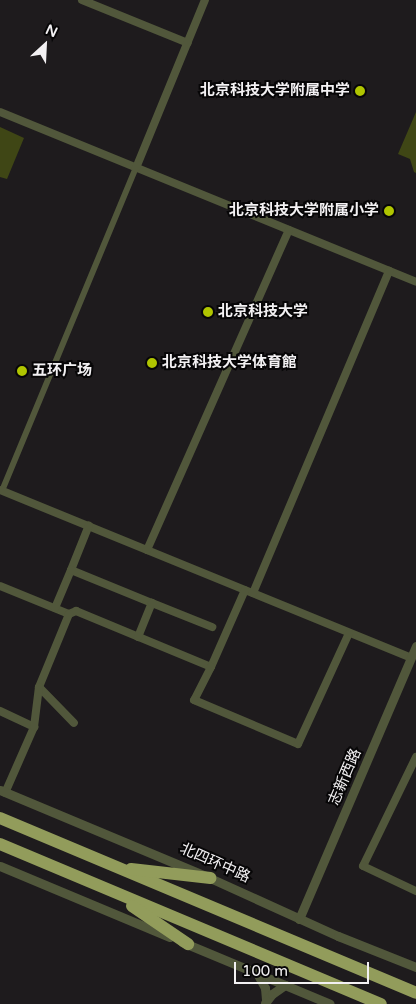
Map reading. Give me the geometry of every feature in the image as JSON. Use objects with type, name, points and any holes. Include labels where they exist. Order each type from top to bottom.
[{"type":"highway","points":[[0,818],[416,993]]},
{"type":"highway","points":[[0,844],[381,1004]]},
{"type":"highway","points":[[116,868],[210,878]]},
{"type":"highway","points":[[110,890],[188,944]]},
{"type":"street","points":[[82,0],[188,43]]},
{"type":"street","points":[[206,0],[1,492],[89,526],[411,658]]},
{"type":"street","points":[[0,112],[416,282]]},
{"type":"street","points":[[147,550],[289,230]]},
{"type":"street","points":[[349,632],[298,744],[194,700],[249,592],[389,271]]},
{"type":"street","points":[[55,608],[89,526]]},
{"type":"street","points":[[71,570],[212,627]]},
{"type":"street","points":[[0,586],[70,614]]},
{"type":"street","points":[[138,637],[152,603]]},
{"type":"street","points":[[3,792],[34,727],[39,687],[70,614],[76,611],[211,667]]},
{"type":"street","name":"志新西路","points":[[299,919],[416,646]]},
{"type":"street","points":[[39,687],[74,723]]},
{"type":"street","points":[[0,711],[34,727]]},
{"type":"street","points":[[416,757],[364,866],[416,891]]},
{"type":"street","name":"北四环中路","points":[[3,792],[210,878],[299,919],[416,967]]},
{"type":"street","points":[[0,866],[330,1004]]},
{"type":"street","points":[[257,973],[265,988],[265,1002]]},
{"type":"street","points":[[265,1002],[285,985]]},
{"type":"green space","points":[[416,112],[416,173],[410,159],[398,154]]},
{"type":"green space","points":[[0,127],[24,138],[7,179],[0,177]]},
{"type":"place","name":"北京科技大学附属中学","points":[[360,91]]},
{"type":"place","name":"北京科技大学附属小学","points":[[389,211]]},
{"type":"place","name":"北京科技大学","points":[[208,312]]},
{"type":"place","name":"北京科技大学体育館","points":[[152,363]]},
{"type":"place","name":"五环广场","points":[[22,371]]}]
